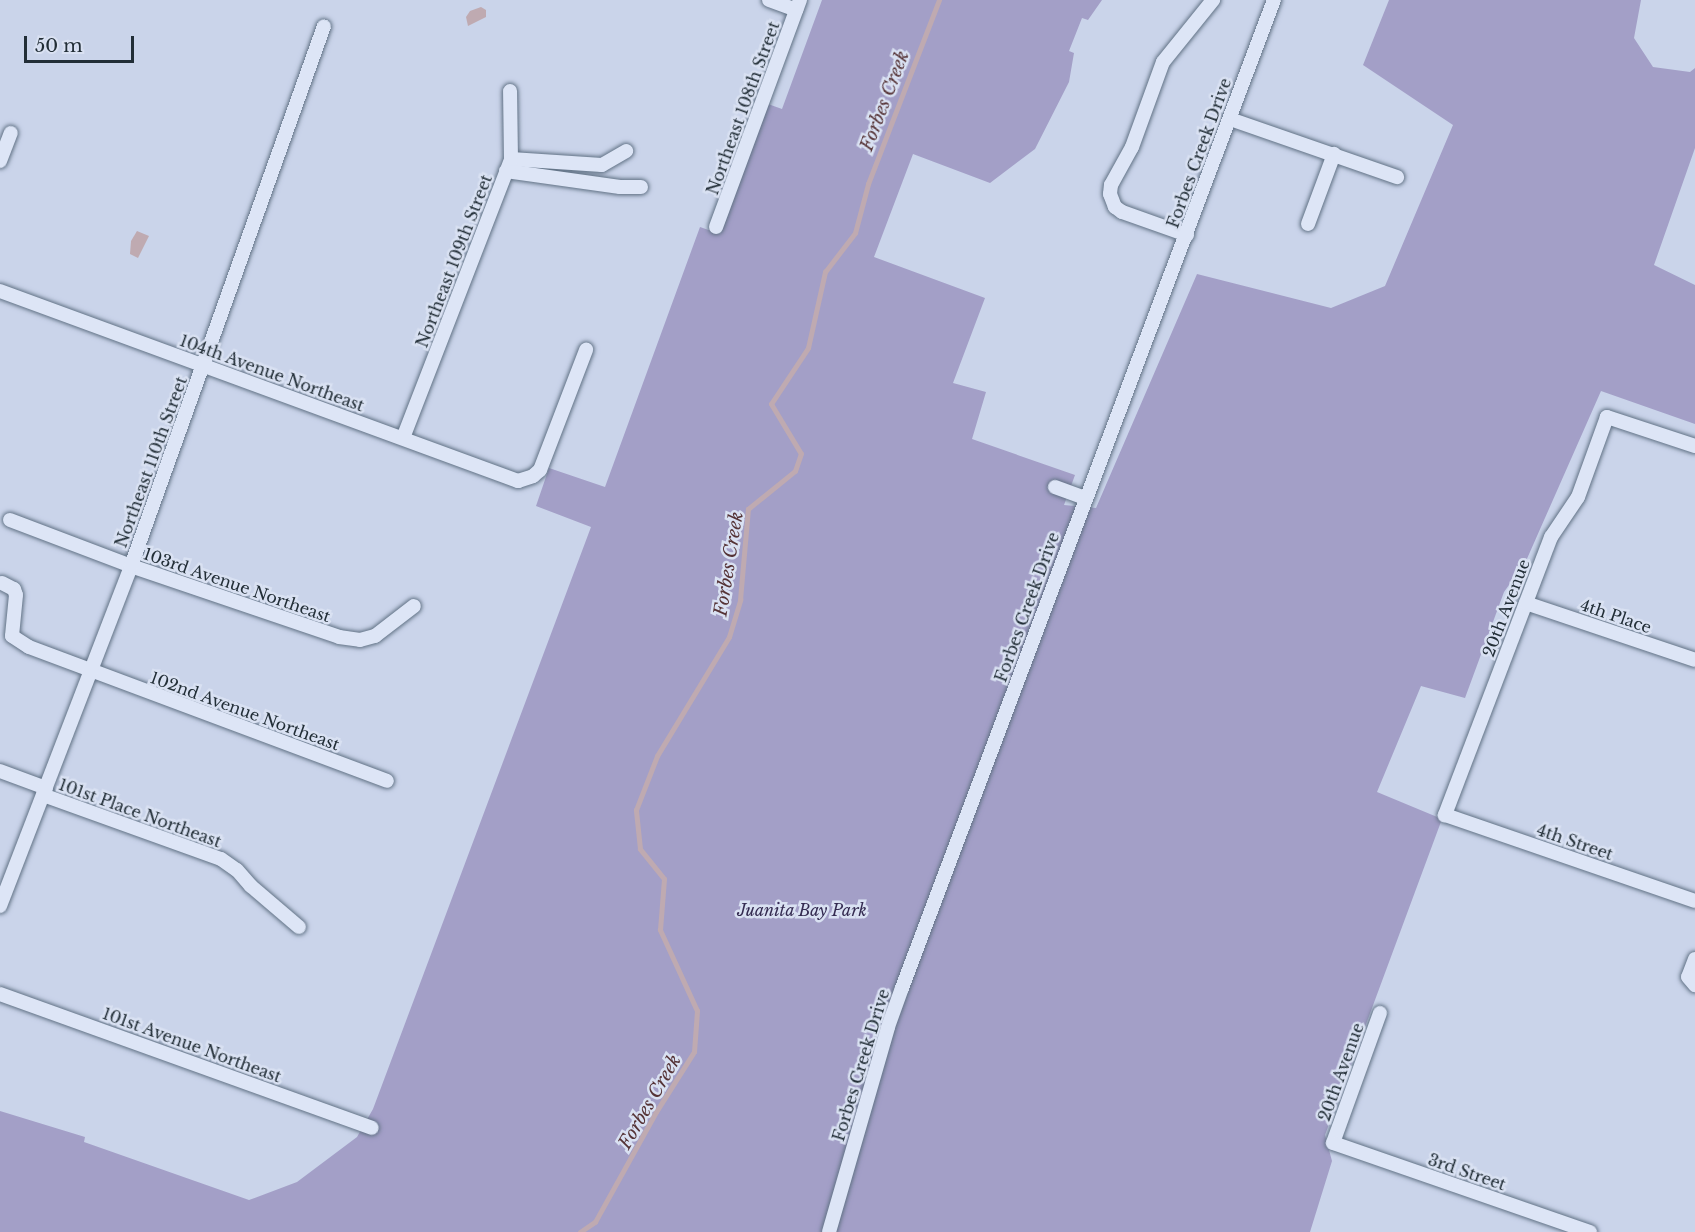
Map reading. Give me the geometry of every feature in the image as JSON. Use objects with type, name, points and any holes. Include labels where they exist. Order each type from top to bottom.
[{"type":"street","points":[[769,0],[798,5]]},
{"type":"street","points":[[1187,235],[1122,212],[1115,207],[1110,194],[1111,185],[1132,147],[1163,62],[1213,0]]},
{"type":"street","name":"Forbes Creek Drive","points":[[829,1232],[888,1027],[1085,498],[1187,235],[1272,0]]},
{"type":"street","name":"Northeast 108th Street","points":[[716,227],[798,5]]},
{"type":"street","name":"Northeast 110th Street","points":[[0,906],[3,886],[44,791],[132,566],[324,26]]},
{"type":"street","name":"Northeast 109th Street","points":[[403,438],[509,165],[510,91]]},
{"type":"street","points":[[1230,118],[1397,177]]},
{"type":"street","points":[[0,161],[11,134]]},
{"type":"street","points":[[509,165],[602,165],[626,151]]},
{"type":"street","points":[[1308,224],[1334,154]]},
{"type":"street","points":[[509,165],[620,187],[641,187]]},
{"type":"street","name":"104th Avenue Northeast","points":[[0,291],[518,481],[533,476],[540,470],[586,350]]},
{"type":"street","name":"20th Avenue","points":[[1444,815],[1551,537],[1578,497],[1607,417],[1695,447]]},
{"type":"street","points":[[1055,487],[1085,498]]},
{"type":"street","name":"103rd Avenue Northeast","points":[[10,520],[132,566],[350,639],[360,640],[375,636],[414,606]]},
{"type":"street","name":"102nd Avenue Northeast","points":[[2,583],[14,589],[16,595],[12,636],[16,640],[91,672],[387,781]]},
{"type":"street","name":"4th Place","points":[[1526,603],[1695,660]]},
{"type":"street","name":"101st Place Northeast","points":[[0,771],[44,791],[221,859],[237,870],[251,886],[299,927]]},
{"type":"street","name":"4th Street","points":[[1444,815],[1695,901]]},
{"type":"street","points":[[1695,958],[1688,977],[1695,985]]},
{"type":"street","name":"101st Avenue Northeast","points":[[0,994],[372,1128]]},
{"type":"street","name":"20th Avenue","points":[[1333,1143],[1380,1013]]},
{"type":"street","name":"3rd Street","points":[[1333,1143],[1590,1232]]},
{"type":"green space","name":"Juanita Bay Park","points":[[822,0],[1102,0],[1088,20],[1082,18],[1069,51],[1074,53],[1069,82],[1035,149],[990,183],[913,154],[874,257],[985,298],[953,383],[986,392],[972,439],[1075,475],[1064,505],[1096,508],[1197,274],[1331,308],[1385,286],[1453,125],[1363,65],[1389,0],[1641,0],[1634,38],[1653,67],[1690,72],[1695,68],[1695,148],[1654,265],[1695,285],[1695,424],[1601,391],[1526,561],[1504,592],[1465,698],[1421,686],[1377,792],[1442,819],[1325,1135],[1332,1161],[1310,1232],[0,1232],[0,1111],[85,1137],[84,1142],[249,1200],[297,1182],[357,1137],[373,1109],[591,527],[536,506],[549,468],[605,487],[700,227],[720,234],[768,104],[782,109]]},
{"type":"shaded area","points":[[481,7],[486,10],[486,17],[468,26],[466,17],[470,11]]},
{"type":"shaded area","points":[[137,231],[149,236],[138,258],[130,254],[131,241]]},
{"type":"waterway","name":"Forbes Creek","points":[[580,1232],[595,1222],[656,1112],[694,1052],[697,1011],[660,930],[664,879],[640,849],[636,810],[657,756],[729,637],[740,600],[748,509],[795,471],[801,454],[771,404],[808,348],[825,272],[855,233],[868,184],[939,0]]}]
